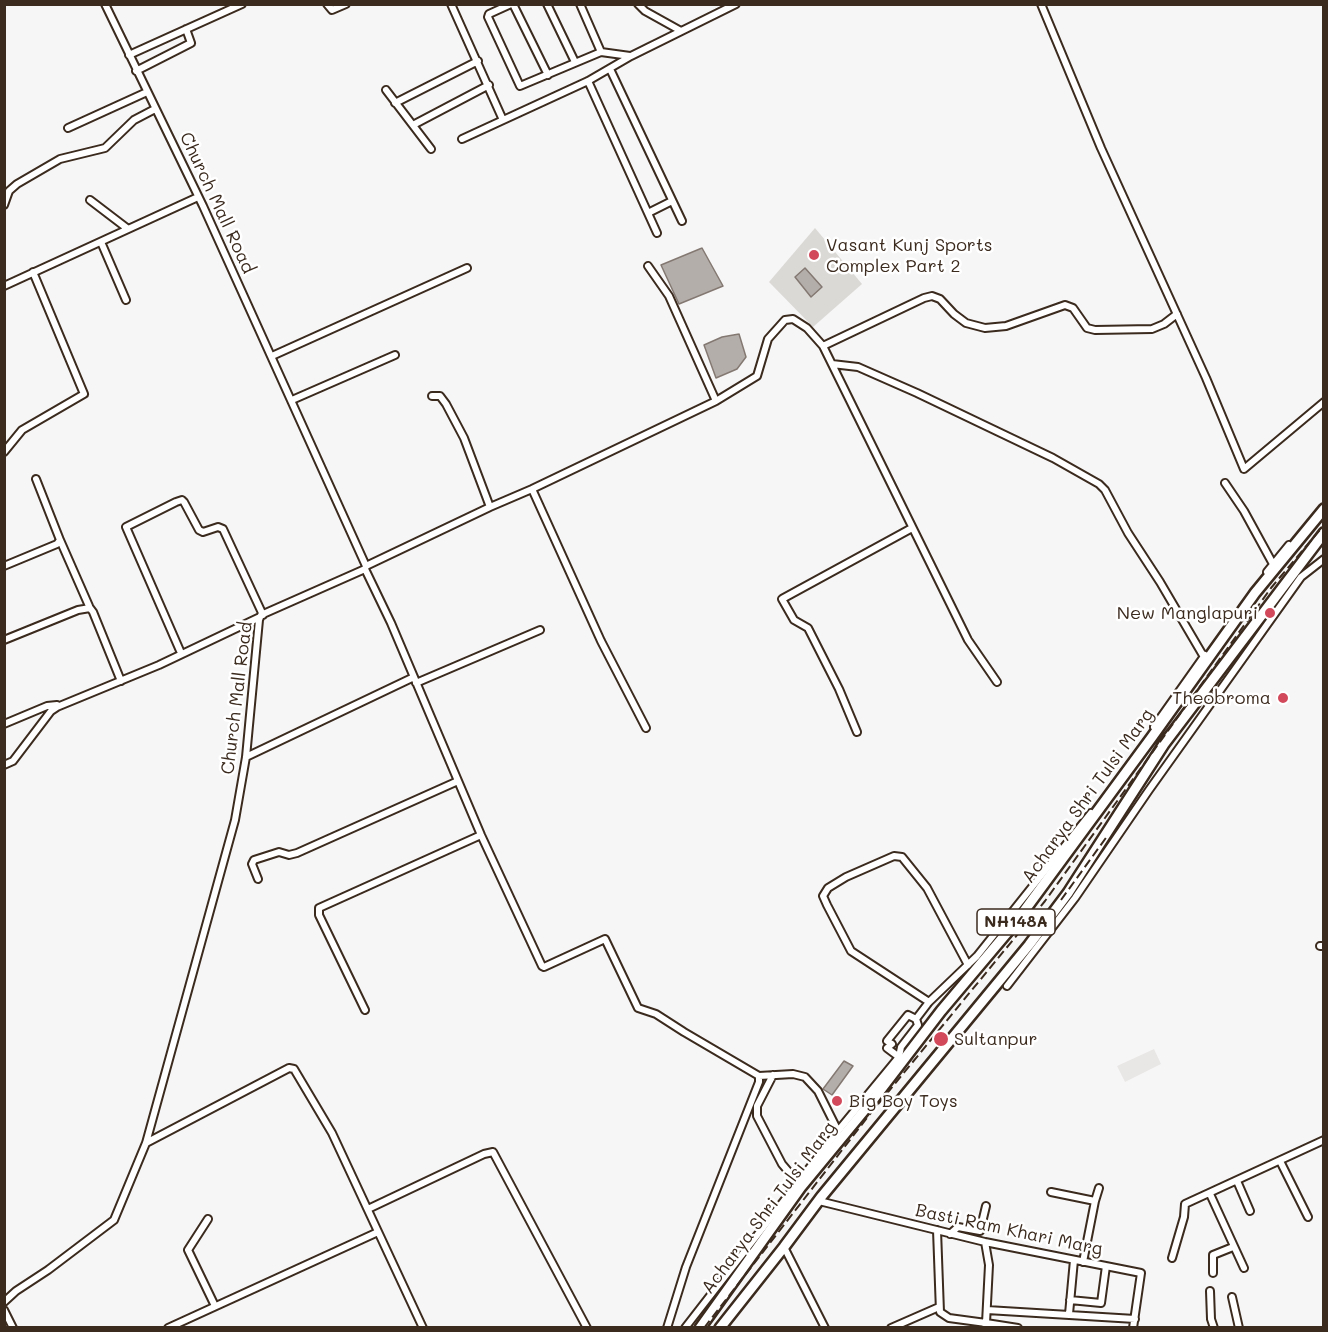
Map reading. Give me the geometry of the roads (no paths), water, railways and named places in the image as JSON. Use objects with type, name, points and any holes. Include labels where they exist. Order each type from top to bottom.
[{"type":"highway","name":"Acharya Shri Tulsi Marg","points":[[700,1328],[800,1185],[872,1101],[941,1011],[1016,922],[1255,593],[1323,509]]},
{"type":"highway","name":"Acharya Shri Tulsi Marg","points":[[720,1328],[889,1114],[1029,945],[1068,893],[1164,744],[1323,533]]},
{"type":"highway","points":[[1296,541],[1309,550]]},
{"type":"highway","points":[[872,1101],[889,1114]]},
{"type":"street","name":"Church Mall Road","points":[[4,1302],[114,1220],[146,1143],[235,820],[246,757],[261,616],[365,567],[272,356],[105,4]]},
{"type":"street","points":[[129,55],[242,4]]},
{"type":"street","points":[[327,4],[334,10],[346,4]]},
{"type":"street","points":[[452,4],[504,120]]},
{"type":"street","points":[[548,75],[512,4],[489,14],[488,17],[518,85],[521,86],[548,75],[575,62],[601,52],[631,57]]},
{"type":"street","points":[[547,4],[575,62]]},
{"type":"street","points":[[580,4],[601,52]]},
{"type":"street","points":[[638,4],[645,11],[681,31]]},
{"type":"street","points":[[462,139],[588,81],[736,4]]},
{"type":"street","points":[[1041,4],[1101,148],[1206,378],[1244,469],[1323,402]]},
{"type":"street","points":[[136,71],[191,44],[186,29]]},
{"type":"street","points":[[395,103],[478,61]]},
{"type":"street","points":[[610,69],[682,221]]},
{"type":"street","points":[[588,81],[657,233]]},
{"type":"street","points":[[412,125],[489,85]]},
{"type":"street","points":[[386,90],[431,149]]},
{"type":"street","points":[[69,128],[147,92]]},
{"type":"street","points":[[4,205],[9,191],[17,184],[65,157],[105,148],[134,120],[155,109]]},
{"type":"street","points":[[4,286],[198,197]]},
{"type":"street","points":[[90,200],[128,229]]},
{"type":"street","points":[[648,213],[672,201]]},
{"type":"street","points":[[101,242],[126,300]]},
{"type":"street","points":[[648,266],[669,296],[716,401]]},
{"type":"street","points":[[272,356],[467,268]]},
{"type":"street","points":[[4,452],[22,430],[84,394],[33,272]]},
{"type":"street","points":[[823,346],[932,296],[940,299],[966,323],[985,328],[1006,326],[1065,305],[1073,308],[1087,328],[1095,330],[1152,329],[1164,324],[1177,314]]},
{"type":"street","points":[[838,1131],[818,1091],[809,1080],[799,1075],[759,1076],[656,1014],[639,1008],[605,939],[543,967],[481,835],[365,567],[716,401],[757,376],[768,339],[785,320],[793,319],[802,324],[823,346],[973,650],[997,682]]},
{"type":"street","points":[[292,400],[395,355]]},
{"type":"street","points":[[832,364],[858,367],[917,393],[1053,458],[1099,484],[1105,490],[1128,533],[1204,657]]},
{"type":"street","points":[[432,396],[440,396],[447,404],[464,438],[490,507]]},
{"type":"street","points":[[36,479],[89,606]]},
{"type":"street","points":[[1225,483],[1244,511],[1273,564]]},
{"type":"street","points":[[532,489],[601,641],[646,728]]},
{"type":"street","points":[[4,765],[13,761],[51,711],[60,705],[121,681],[261,616],[223,529],[218,527],[203,532],[199,531],[182,500],[130,524],[126,529],[181,653]]},
{"type":"street","points":[[916,1018],[929,1002],[968,965],[1012,914],[1126,768],[1187,678],[1273,564],[1323,504]]},
{"type":"street","points":[[857,732],[839,689],[807,628],[794,620],[785,608],[782,599],[912,528]]},
{"type":"street","points":[[4,566],[57,544],[60,540]]},
{"type":"street","points":[[1007,986],[1075,898],[1301,577],[1323,559]]},
{"type":"street","points":[[4,640],[78,610],[90,608],[121,681]]},
{"type":"street","points":[[246,757],[415,680],[540,630]]},
{"type":"street","points":[[4,724],[47,706],[60,705]]},
{"type":"street","points":[[258,879],[252,864],[254,860],[279,852],[295,854],[458,781]]},
{"type":"street","points":[[365,1010],[319,915],[319,908],[481,835]]},
{"type":"street","points":[[929,1002],[855,954],[845,942],[826,905],[825,891],[846,877],[894,856],[902,857],[927,888],[968,965]]},
{"type":"street","points":[[899,1057],[887,1048],[892,1044],[887,1041],[908,1015],[916,1018]]},
{"type":"street","points":[[685,1328],[800,1185],[838,1131],[899,1057],[901,1047],[918,1025],[916,1018]]},
{"type":"street","points":[[146,1143],[292,1068],[332,1133],[423,1328]]},
{"type":"street","points":[[773,1075],[758,1102],[757,1116],[782,1164],[800,1185]]},
{"type":"street","points":[[667,1328],[686,1267],[759,1082],[759,1076]]},
{"type":"street","points":[[1172,1258],[1184,1217],[1185,1204],[1323,1140]]},
{"type":"street","points":[[368,1209],[484,1154],[493,1152],[587,1328]]},
{"type":"street","points":[[1280,1161],[1308,1217]]},
{"type":"street","points":[[1237,1181],[1250,1211]]},
{"type":"street","points":[[1083,1262],[1099,1188]]},
{"type":"street","points":[[1051,1192],[1095,1201]]},
{"type":"street","points":[[1209,1194],[1244,1268]]},
{"type":"street","name":"Basti Ram Khari Marg","points":[[819,1201],[985,1242],[1141,1273],[1133,1328]]},
{"type":"street","points":[[950,1234],[958,1227],[980,1231],[986,1206]]},
{"type":"street","points":[[208,1219],[188,1250],[215,1306]]},
{"type":"street","points":[[937,1230],[940,1312],[945,1317],[985,1325],[1018,1328]]},
{"type":"street","points":[[168,1328],[378,1232]]},
{"type":"street","points":[[985,1242],[988,1265],[985,1325]]},
{"type":"street","points":[[784,1247],[825,1328]]},
{"type":"street","points":[[1213,1273],[1212,1255],[1233,1247]]},
{"type":"street","points":[[1069,1314],[1074,1260]]},
{"type":"street","points":[[1070,1300],[1101,1303],[1106,1266]]},
{"type":"street","points":[[1210,1291],[1211,1320],[1214,1328]]},
{"type":"street","points":[[1232,1297],[1239,1328]]},
{"type":"street","points":[[891,1328],[939,1306]]},
{"type":"street","points":[[4,1310],[13,1328]]},
{"type":"street","points":[[987,1310],[1135,1319]]},
{"type":"railway","points":[[704,1328],[870,1114],[1045,901],[1271,588],[1324,525]]},
{"type":"railway","points":[[1061,900],[1108,835]]},
{"type":"place","name":"Vasant Kunj Sports Complex Part 2","points":[[814,255]]},
{"type":"place","name":"New Manglapuri","points":[[1270,613]]},
{"type":"place","name":"Theobroma","points":[[1283,698]]},
{"type":"place","name":"Sultanpur","points":[[941,1039]]},
{"type":"place","name":"Big Boy Toys","points":[[837,1101]]}]
